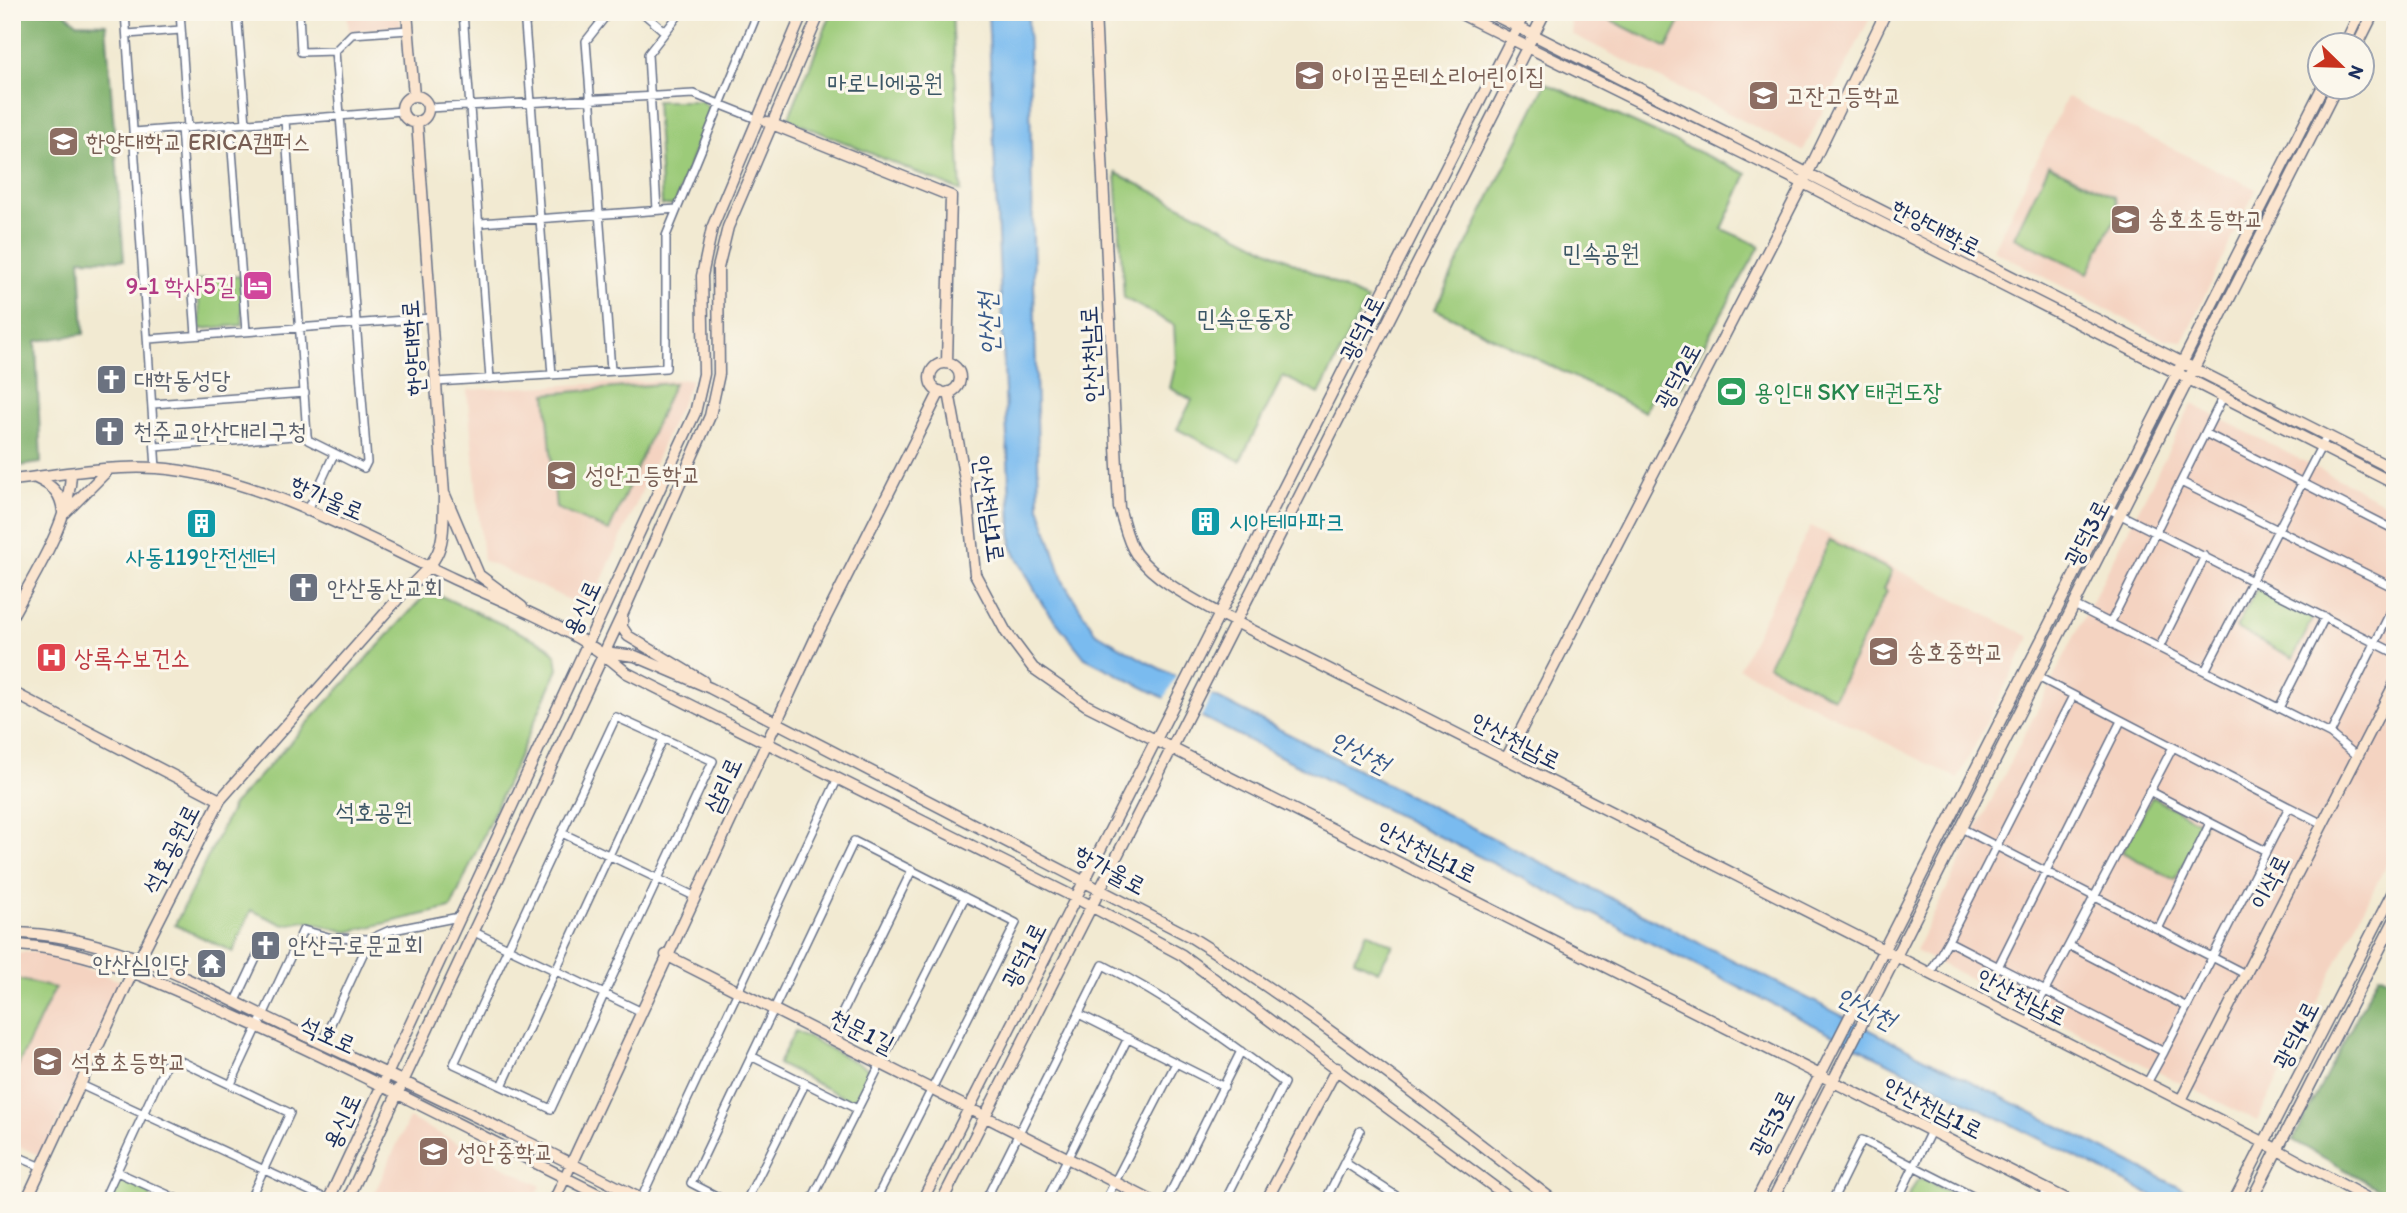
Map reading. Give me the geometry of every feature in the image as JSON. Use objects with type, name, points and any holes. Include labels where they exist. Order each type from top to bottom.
[{"type":"street","points":[[125,12],[156,468]]},
{"type":"street","points":[[180,12],[196,335]]},
{"type":"street","points":[[237,12],[246,123]]},
{"type":"street","points":[[299,12],[301,52],[335,51],[352,34],[409,30]]},
{"type":"street","points":[[407,12],[414,96]]},
{"type":"street","points":[[463,12],[490,379]]},
{"type":"street","points":[[535,12],[525,24],[552,375]]},
{"type":"street","points":[[610,12],[586,41],[611,370]]},
{"type":"street","points":[[642,12],[665,32]]},
{"type":"street","points":[[657,210],[648,54],[681,12]]},
{"type":"street","points":[[436,382],[666,368],[666,236],[758,12]]},
{"type":"street","name":"용신로","points":[[328,1200],[695,413],[704,374],[702,276],[712,228],[803,12]]},
{"type":"street","points":[[772,125],[820,12]]},
{"type":"street","name":"안산천남로","points":[[1095,12],[1119,508],[1135,552],[1182,593],[1220,614],[2181,1100],[2372,1201]]},
{"type":"street","name":"한양대학로","points":[[1457,12],[2183,362],[2395,484]]},
{"type":"street","name":"한양대학로","points":[[1488,12],[2188,380],[2395,470]]},
{"type":"street","name":"광덕1로","points":[[922,1201],[1525,12]]},
{"type":"street","name":"광덕1로","points":[[942,1201],[1545,12]]},
{"type":"street","name":"광덕2로","points":[[1506,759],[1806,178],[1886,12]]},
{"type":"street","points":[[2351,32],[2360,12]]},
{"type":"street","points":[[2364,32],[2374,12]]},
{"type":"street","points":[[127,34],[181,30]]},
{"type":"street","points":[[285,120],[308,440],[364,468],[367,463],[335,51]]},
{"type":"street","points":[[428,108],[590,97],[695,94],[951,196],[947,363]]},
{"type":"street","points":[[402,111],[407,100],[414,96],[422,98],[428,108]]},
{"type":"street","name":"광덕3로","points":[[1756,1201],[2315,102]]},
{"type":"street","name":"광덕3로","points":[[1772,1201],[2329,102]]},
{"type":"street","points":[[402,111],[409,121],[417,122],[424,119],[428,108]]},
{"type":"street","points":[[134,132],[402,111]]},
{"type":"street","name":"한양대학로","points":[[417,122],[444,494],[442,546],[431,568]]},
{"type":"street","points":[[230,124],[246,331]]},
{"type":"street","name":"용신로","points":[[347,1201],[471,930],[622,615],[710,415],[719,374],[718,268],[728,226],[772,125]]},
{"type":"street","points":[[480,223],[677,209]]},
{"type":"street","points":[[149,338],[431,318]]},
{"type":"street","points":[[947,363],[955,367],[960,375],[958,384],[944,392],[932,385],[930,376],[934,368],[947,363]]},
{"type":"street","name":"삼리로","points":[[554,1201],[816,637],[944,392]]},
{"type":"street","name":"안산천남1로","points":[[944,392],[966,485],[975,574],[1006,632],[1033,668],[1086,705],[1823,1069],[1931,1131],[2070,1201]]},
{"type":"street","points":[[153,404],[306,393]]},
{"type":"street","points":[[2110,624],[2222,397]]},
{"type":"street","points":[[2205,433],[2395,530]]},
{"type":"street","points":[[155,447],[307,435]]},
{"type":"street","points":[[2205,671],[2324,441]]},
{"type":"street","points":[[307,512],[334,454]]},
{"type":"street","name":"항가울로","points":[[12,480],[156,468],[228,482],[307,512],[431,568],[604,652],[635,656],[710,688],[1086,880],[1244,969],[1554,1201]]},
{"type":"street","points":[[63,515],[108,470]]},
{"type":"street","points":[[12,616],[63,515],[70,492],[71,474]]},
{"type":"street","points":[[35,477],[60,495],[63,515]]},
{"type":"street","points":[[2181,482],[2395,588]]},
{"type":"street","points":[[444,494],[479,575],[513,598],[529,614]]},
{"type":"street","points":[[2109,509],[2395,653]]},
{"type":"street","points":[[2159,648],[2205,556]]},
{"type":"street","name":"석호공원로","points":[[26,1201],[132,971],[220,800],[404,592],[431,568]]},
{"type":"street","points":[[2330,734],[2395,603]]},
{"type":"street","points":[[2074,605],[2330,734],[2358,757]]},
{"type":"street","points":[[622,615],[622,627],[628,636],[687,669],[710,688]]},
{"type":"street","points":[[2279,708],[2325,617]]},
{"type":"street","name":"항가울로","points":[[604,652],[627,673],[1092,906],[1182,955],[1513,1201]]},
{"type":"street","points":[[2038,677],[2323,824]]},
{"type":"street","name":"이삭로","points":[[2181,1100],[2395,683]]},
{"type":"street","points":[[12,692],[220,800]]},
{"type":"street","points":[[1930,973],[2073,696]]},
{"type":"street","points":[[616,717],[713,761],[551,1110],[454,1064],[562,833],[616,717]]},
{"type":"street","points":[[1998,967],[2122,721]]},
{"type":"street","points":[[502,1086],[663,739]]},
{"type":"street","points":[[2028,1023],[2172,747]]},
{"type":"street","points":[[642,1200],[837,780]]},
{"type":"street","points":[[2149,790],[2266,851]]},
{"type":"street","points":[[2147,1083],[2289,807]]},
{"type":"street","points":[[2158,929],[2210,823]]},
{"type":"street","points":[[1961,828],[2247,975]]},
{"type":"street","points":[[562,833],[694,896]]},
{"type":"street","points":[[726,1201],[691,1183],[855,841],[1016,923],[875,1201]]},
{"type":"street","points":[[830,1038],[912,870]]},
{"type":"street","name":"광덕4로","points":[[2234,1201],[2395,888]]},
{"type":"street","points":[[811,1201],[965,897]]},
{"type":"street","points":[[231,1084],[303,930],[332,938],[370,939],[388,931],[458,917]]},
{"type":"street","name":"광덕4로","points":[[2251,1201],[2395,919]]},
{"type":"street","points":[[471,930],[640,1011]]},
{"type":"street","name":"석호로","points":[[12,933],[33,933],[139,958],[234,1003],[260,1021],[385,1079],[402,1081],[642,1200]]},
{"type":"street","name":"석호로","points":[[322,1043],[370,939]]},
{"type":"street","points":[[1948,941],[2164,1052]]},
{"type":"street","name":"석호로","points":[[12,945],[34,946],[80,955],[132,971],[322,1043],[385,1079],[396,1092],[612,1201]]},
{"type":"street","points":[[2070,946],[2187,1007]]},
{"type":"street","points":[[234,1003],[260,950]]},
{"type":"street","name":"천문1길","points":[[666,955],[1152,1201]]},
{"type":"street","points":[[985,1201],[1103,965],[1154,990],[1284,1083],[1225,1201]]},
{"type":"street","points":[[1079,1014],[1224,1087]]},
{"type":"street","points":[[1046,1201],[1128,1038]]},
{"type":"street","points":[[1166,1201],[1241,1051]]},
{"type":"street","points":[[103,1201],[170,1056],[290,1113],[249,1201]]},
{"type":"street","points":[[753,1057],[857,1109]]},
{"type":"street","points":[[1105,1201],[1176,1063]]},
{"type":"street","points":[[1266,1201],[1315,1104],[1337,1068]]},
{"type":"street","points":[[746,1201],[805,1084]]},
{"type":"street","points":[[81,1085],[328,1200]]},
{"type":"street","points":[[1325,1201],[1360,1131]]},
{"type":"street","points":[[1897,1201],[1931,1131]]},
{"type":"street","points":[[1832,1201],[1862,1140],[1982,1201]]},
{"type":"street","points":[[12,1154],[42,1167]]},
{"type":"street","points":[[1344,1162],[1404,1201]]},
{"type":"street","points":[[117,1172],[182,1201]]},
{"type":"street","points":[[2042,1201],[2047,1189]]},
{"type":"shaded area","points":[[347,12],[400,12],[401,26],[349,31]]},
{"type":"shaded area","name":"고잔고등학교","points":[[1569,12],[1873,12],[1803,151],[1572,34]]},
{"type":"shaded area","name":"송호초등학교","points":[[2067,97],[2256,189],[2183,341],[2163,339],[1993,250]]},
{"type":"shaded area","name":"성안고등학교","points":[[692,379],[589,609],[483,560],[467,390]]},
{"type":"shaded area","points":[[2192,404],[2395,508],[2395,847],[2257,1121],[1915,951]]},
{"type":"shaded area","name":"송호중학교","points":[[1811,526],[2030,637],[1958,779],[1739,668]]},
{"type":"shaded area","name":"석호초등학교","points":[[33,951],[121,981],[42,1157],[12,1143],[12,954]]},
{"type":"shaded area","name":"성안중학교","points":[[409,1118],[541,1186],[534,1201],[371,1201]]},
{"type":"green space","name":"한양대학교 ERICA캠퍼스","points":[[12,12],[64,12],[77,23],[106,24],[124,260],[80,259],[84,334],[36,341],[41,463],[12,467]]},
{"type":"green space","name":"마로니에공원","points":[[832,12],[952,12],[961,191],[788,119]]},
{"type":"green space","points":[[1594,12],[1685,12],[1667,48]]},
{"type":"green space","name":"민속공원","points":[[1546,83],[1747,174],[1722,229],[1760,246],[1680,387],[1660,378],[1645,412],[1435,309]]},
{"type":"green space","points":[[656,101],[702,101],[710,109],[675,205],[662,205]]},
{"type":"green space","points":[[2049,165],[2115,197],[2119,210],[2088,273],[2014,237]]},
{"type":"green space","name":"민속운동장","points":[[1116,173],[1367,300],[1319,394],[1283,376],[1240,461],[1177,429],[1192,400],[1170,388],[1176,362],[1174,325],[1124,298]]},
{"type":"green space","points":[[240,276],[243,325],[201,329],[197,280]]},
{"type":"green space","points":[[674,383],[609,531],[556,508],[546,394]]},
{"type":"green space","points":[[1830,540],[1892,571],[1884,589],[1887,591],[1834,698],[1768,665]]},
{"type":"green space","points":[[2257,588],[2314,617],[2293,658],[2236,628]]},
{"type":"green space","name":"석호공원","points":[[432,592],[547,645],[556,656],[558,669],[451,908],[348,932],[305,921],[284,925],[251,910],[233,952],[175,925],[233,805],[426,594]]},
{"type":"green space","points":[[2152,797],[2204,825],[2175,880],[2122,852]]},
{"type":"green space","points":[[1367,932],[1393,945],[1378,971],[1354,960]]},
{"type":"green space","points":[[2379,974],[2395,982],[2395,1198],[2293,1140]]},
{"type":"green space","points":[[12,978],[55,988],[12,1078]]},
{"type":"green space","points":[[795,1031],[867,1068],[869,1073],[855,1099],[851,1101],[778,1064]]},
{"type":"green space","points":[[1921,1178],[1967,1201],[1906,1201],[1917,1180]]},
{"type":"green space","points":[[124,1179],[153,1192],[149,1201],[110,1201],[119,1181]]},
{"type":"water","points":[[988,12],[1028,12],[1039,506],[1064,583],[1095,632],[1147,662],[2206,1201],[2163,1201],[1085,658],[1043,605],[1012,548]]},
{"type":"pier","points":[[1177,674],[1213,692],[1200,719],[1163,701]]},
{"type":"place","name":"아이꿈몬테소리어린이집","points":[[1309,76]]},
{"type":"place","name":"고잔고등학교","points":[[1763,96]]},
{"type":"place","name":"한양대학교 ERICA캠퍼스","points":[[63,142]]},
{"type":"place","name":"송호초등학교","points":[[2125,219]]},
{"type":"place","name":"9-1 학사5길","points":[[258,286]]},
{"type":"place","name":"대학동성당","points":[[111,380]]},
{"type":"place","name":"용인대 SKY 태권도장","points":[[1731,392]]},
{"type":"place","name":"천주교안산대리구청","points":[[110,431]]},
{"type":"place","name":"성안고등학교","points":[[562,475]]},
{"type":"place","name":"시아테마파크","points":[[1206,522]]},
{"type":"place","name":"사동119안전센터","points":[[201,523]]},
{"type":"place","name":"안산동산교회","points":[[304,588]]},
{"type":"place","name":"송호중학교","points":[[1884,652]]},
{"type":"place","name":"상록수보건소","points":[[51,658]]},
{"type":"place","name":"안산구로문교회","points":[[265,945]]},
{"type":"place","name":"안산심인당","points":[[212,964]]},
{"type":"place","name":"석호초등학교","points":[[48,1062]]},
{"type":"place","name":"성안중학교","points":[[434,1152]]},
{"type":"water label","name":"안산천","points":[[988,324]]},
{"type":"water label","name":"안산천","points":[[1360,752]]},
{"type":"water label","name":"안산천","points":[[1866,1008]]}]
